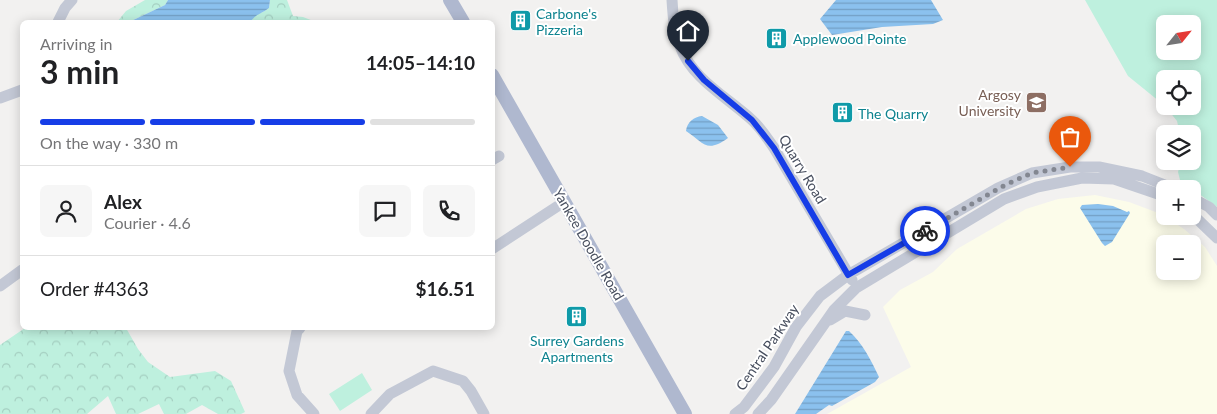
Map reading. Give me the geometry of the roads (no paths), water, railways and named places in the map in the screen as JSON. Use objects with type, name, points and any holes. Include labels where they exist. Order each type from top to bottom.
[{"type":"main road","points":[[450,0],[462,20]]},
{"type":"main road","name":"Yankee Doodle Road","points":[[495,80],[685,414]]},
{"type":"street","points":[[59,20],[65,8],[72,0]]},
{"type":"street","name":"Quarry Road","points":[[672,0],[673,23],[680,47],[688,61],[704,80],[762,131],[774,148],[856,288]]},
{"type":"street","points":[[0,98],[20,91]]},
{"type":"street","name":"Central Parkway","points":[[735,414],[744,407],[774,367],[796,327],[820,296],[848,275],[998,188],[1032,173],[1070,167],[1099,167],[1142,176],[1156,182]]},
{"type":"street","points":[[758,414],[771,400],[834,310],[856,288],[1004,199],[1037,187],[1082,178],[1114,179],[1156,193]]},
{"type":"street","points":[[495,247],[564,202]]},
{"type":"street","points":[[1201,203],[1217,215]]},
{"type":"street","points":[[1201,223],[1217,238]]},
{"type":"street","points":[[0,286],[20,271]]},
{"type":"street","points":[[825,324],[845,311],[865,315]]},
{"type":"street","points":[[294,330],[289,371],[297,395],[314,414]]},
{"type":"street","points":[[371,414],[390,394],[433,371],[463,381],[484,414]]},
{"type":"water","points":[[168,0],[270,0],[269,8],[252,20],[133,20],[165,5]]},
{"type":"water","points":[[836,0],[931,0],[943,20],[933,24],[882,27],[832,35],[820,19]]},
{"type":"water","points":[[702,116],[718,125],[728,138],[721,143],[710,146],[705,145],[686,131],[691,120]]},
{"type":"water","points":[[1098,204],[1113,206],[1130,213],[1112,242],[1105,246],[1080,208],[1082,205]]},
{"type":"water","points":[[846,331],[849,331],[863,347],[879,377],[875,382],[832,406],[829,405],[816,414],[795,414]]},
{"type":"place","name":"Carbone's Pizzeria","points":[[520,21]]},
{"type":"place","name":"Applewood Pointe","points":[[777,38]]},
{"type":"place","name":"Argosy University","points":[[1037,102]]},
{"type":"place","name":"The Quarry","points":[[842,113]]},
{"type":"place","name":"Surrey Gardens Apartments","points":[[577,317]]}]
